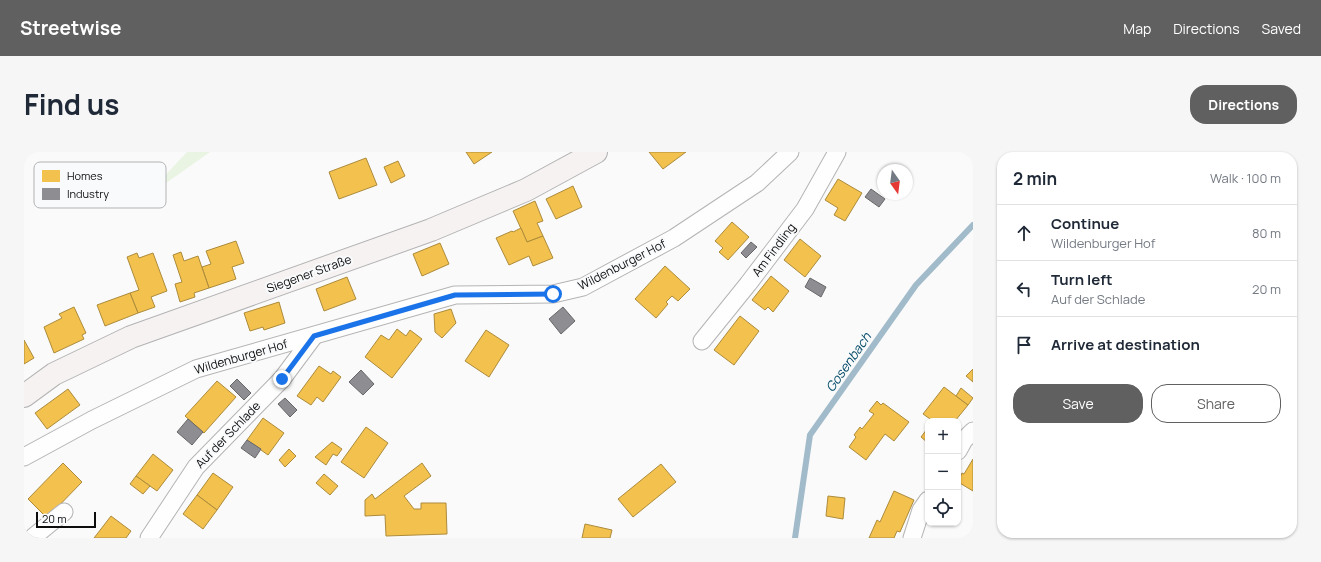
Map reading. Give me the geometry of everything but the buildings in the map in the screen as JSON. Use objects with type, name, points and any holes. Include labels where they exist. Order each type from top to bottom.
[{"type":"main road","name":"Siegener Straße","points":[[24,396],[54,374],[131,337],[432,230],[526,190],[596,152]]},
{"type":"street","name":"Wildenburger Hof","points":[[24,457],[92,420],[196,369],[455,295],[553,294],[583,287],[674,238],[757,183],[790,152]]},
{"type":"street","name":"Am Findling","points":[[702,341],[805,209],[837,152]]},
{"type":"street","name":"Auf der Schlade","points":[[149,538],[196,468],[282,379],[314,336]]},
{"type":"street","points":[[961,446],[973,431]]},
{"type":"street","points":[[912,538],[921,510],[925,504]]},
{"type":"street","points":[[32,538],[64,512]]},
{"type":"green space","points":[[187,152],[210,152],[166,183],[166,174]]},
{"type":"waterway","name":"Gosenbach","points":[[795,538],[810,435],[916,285],[973,225]]},
{"type":"route","points":[[282,379],[314,336],[455,295],[553,294]]}]
